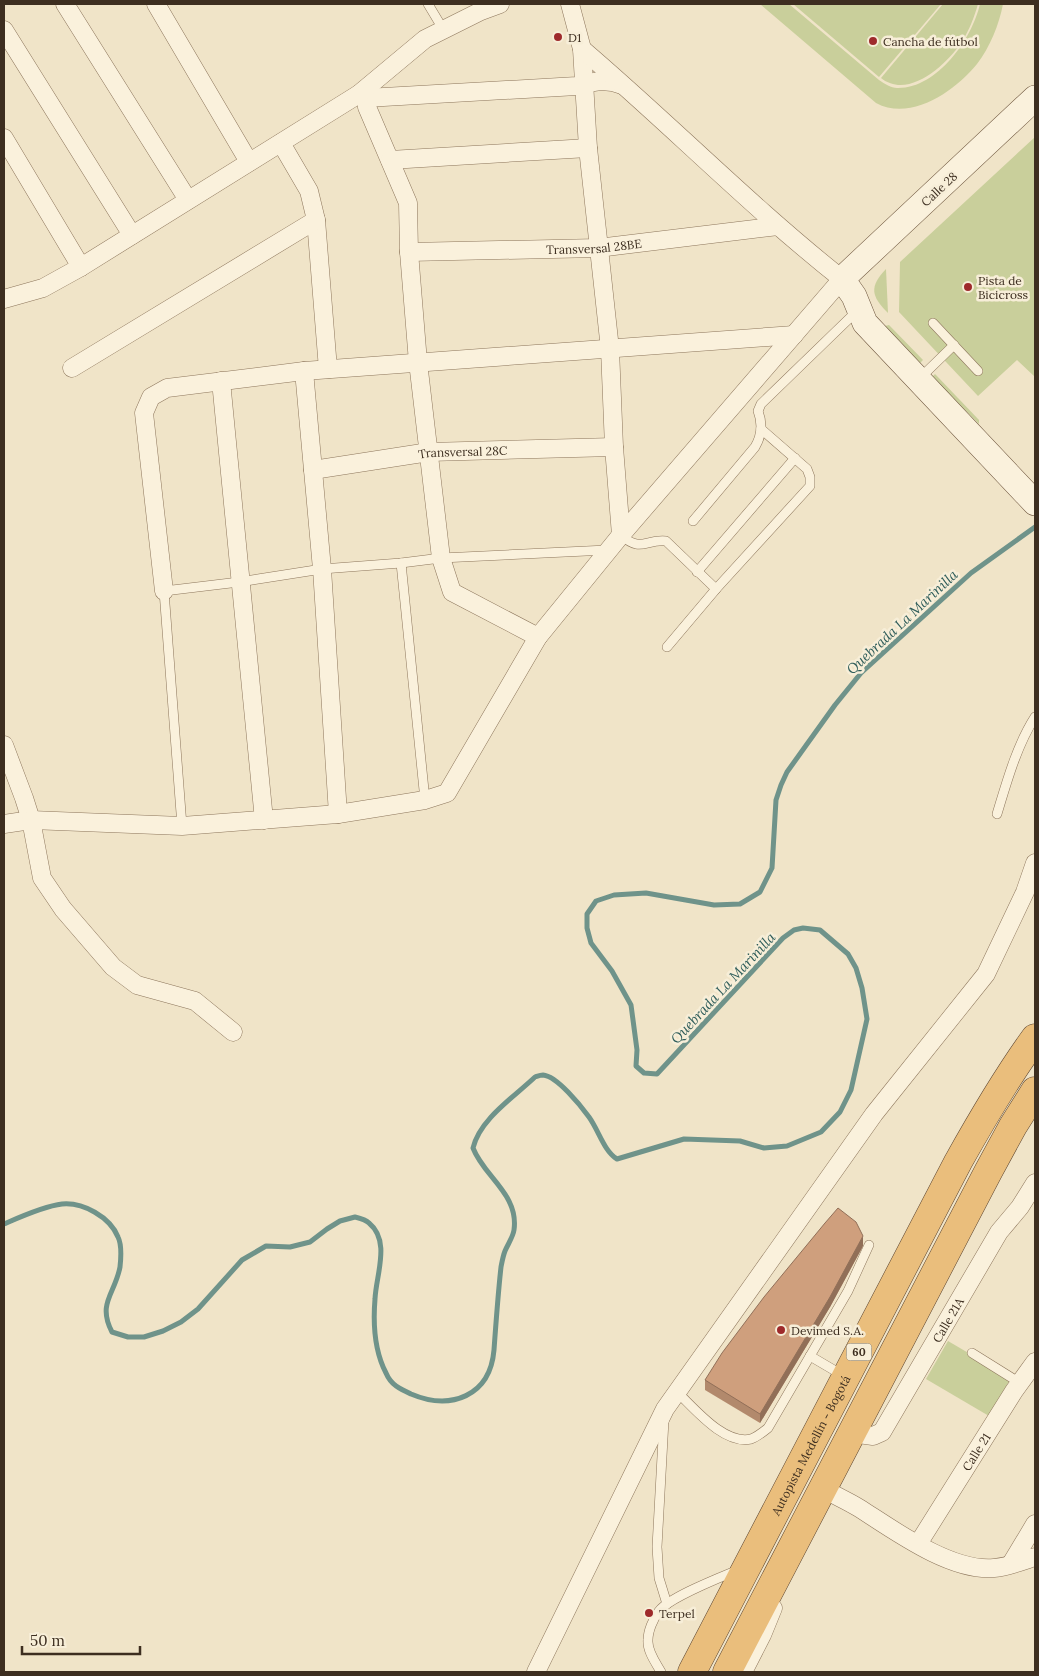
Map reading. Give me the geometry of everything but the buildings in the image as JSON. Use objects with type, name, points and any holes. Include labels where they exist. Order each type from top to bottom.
[{"type":"highway","name":"Autopista Medellín - Bogotá","points":[[692,1672],[982,1119],[1035,1038]]},
{"type":"highway","name":"60","points":[[727,1672],[1000,1149],[1035,1092]]},
{"type":"main road","name":"Calle 28","points":[[842,279],[1035,98]]},
{"type":"main road","points":[[842,279],[854,296],[866,323],[1035,503]]},
{"type":"street","points":[[65,4],[188,200]]},
{"type":"street","points":[[156,4],[249,162]]},
{"type":"street","points":[[4,299],[43,288],[81,267],[249,162],[362,96],[425,39],[481,11],[500,4]]},
{"type":"street","points":[[570,4],[582,49],[588,148],[610,349],[614,447],[621,536]]},
{"type":"street","points":[[4,30],[132,235]]},
{"type":"street","points":[[4,824],[31,820],[182,826],[338,814],[425,800],[447,793],[538,637],[621,536],[842,279],[778,226],[582,49]]},
{"type":"street","points":[[362,96],[577,86],[601,81],[613,81],[626,87]]},
{"type":"street","points":[[362,96],[408,203],[409,252],[418,362],[441,558],[452,592],[538,637]]},
{"type":"street","points":[[5,143],[81,267]]},
{"type":"street","points":[[281,143],[309,192],[316,220],[328,369]]},
{"type":"street","points":[[390,160],[588,148]]},
{"type":"street","points":[[72,368],[316,220]]},
{"type":"street","name":"Transversal 28BE","points":[[409,252],[598,248],[778,226]]},
{"type":"street","points":[[164,591],[144,413],[151,397],[167,388],[304,371],[794,334]]},
{"type":"street","points":[[304,371],[322,569],[338,814]]},
{"type":"street","points":[[221,381],[239,582],[264,820]]},
{"type":"street","name":"Transversal 28C","points":[[313,470],[429,452],[614,447]]},
{"type":"street","points":[[4,745],[31,820],[42,878],[63,909],[113,967],[137,984],[195,1001],[233,1032]]},
{"type":"street","points":[[536,1672],[665,1410],[874,1114],[986,974],[1025,892],[1035,863]]},
{"type":"street","name":"Calle 21A","points":[[851,1433],[873,1436],[882,1432],[999,1232],[1020,1207],[1035,1183]]},
{"type":"street","name":"Calle 21","points":[[918,1544],[1035,1362]]},
{"type":"street","points":[[822,1488],[857,1507],[904,1537],[947,1558],[978,1567],[995,1568],[1035,1557]]},
{"type":"street","points":[[1011,1564],[1035,1524]]},
{"type":"street","points":[[743,1672],[774,1606],[769,1591]]},
{"type":"lane","points":[[428,4],[443,29]]},
{"type":"lane","points":[[693,520],[760,438],[761,419],[758,411],[761,404],[860,308]]},
{"type":"lane","points":[[933,322],[978,371]]},
{"type":"lane","points":[[919,379],[954,344]]},
{"type":"lane","points":[[667,647],[716,589],[810,486],[810,477],[807,469],[761,429]]},
{"type":"lane","points":[[697,572],[795,458]]},
{"type":"lane","points":[[621,536],[636,545],[660,540],[666,541],[716,589]]},
{"type":"lane","points":[[182,826],[164,591],[322,569],[401,564],[441,558],[610,550]]},
{"type":"lane","points":[[401,564],[425,800]]},
{"type":"lane","points":[[997,814],[1029,726],[1035,717]]},
{"type":"lane","points":[[678,1392],[724,1434],[745,1439],[753,1438],[768,1428],[848,1291],[870,1245]]},
{"type":"lane","points":[[972,1353],[1020,1384]]},
{"type":"lane","points":[[810,1356],[846,1378]]},
{"type":"lane","points":[[665,1410],[657,1547],[659,1578],[667,1604]]},
{"type":"lane","points":[[661,1672],[651,1654],[648,1642],[650,1629],[659,1611],[667,1604],[749,1564]]},
{"type":"green space","points":[[760,4],[789,4],[879,80],[890,87],[897,88],[912,86],[926,80],[951,60],[969,32],[980,4],[1003,4],[990,43],[982,57],[968,74],[945,93],[931,101],[903,109],[889,108],[876,103]]},
{"type":"green space","name":"Cancha de fútbol","points":[[793,4],[941,4],[879,77]]},
{"type":"green space","points":[[943,4],[978,4],[969,29],[954,52],[936,70],[914,82],[903,85],[892,84],[881,78]]},
{"type":"green space","name":"Pista de Bicicross","points":[[1035,137],[1035,377],[1017,360],[978,396],[899,312],[900,262]]},
{"type":"green space","points":[[886,269],[888,313],[878,301],[874,291],[877,281]]},
{"type":"green space","points":[[889,325],[923,360],[920,363],[912,359],[912,354],[885,326]]},
{"type":"green space","points":[[935,374],[979,420],[979,424],[932,377]]},
{"type":"green space","points":[[948,1341],[1011,1378],[989,1416],[926,1379]]},
{"type":"waterway","name":"Quebrada La Marinilla","points":[[4,1224],[40,1209],[62,1204],[87,1208],[102,1217],[114,1230],[119,1240],[121,1252],[118,1276],[108,1299],[106,1313],[108,1322],[112,1332],[128,1337],[144,1337],[163,1331],[181,1322],[198,1309],[242,1260],[266,1246],[290,1247],[310,1242],[340,1221],[355,1217],[369,1223],[376,1230],[379,1239],[381,1259],[375,1299],[374,1327],[379,1355],[390,1381],[411,1394],[440,1401],[454,1400],[466,1396],[477,1389],[485,1379],[491,1366],[501,1267],[504,1253],[512,1238],[514,1217],[506,1196],[478,1158],[473,1148],[477,1137],[490,1118],[535,1077],[543,1075],[555,1080],[562,1086],[593,1122],[605,1146],[617,1159],[684,1139],[740,1141],[764,1148],[787,1146],[821,1132],[840,1112],[851,1090],[867,1019],[862,988],[856,968],[848,954],[820,930],[803,928],[794,930],[783,938],[657,1074],[644,1073],[636,1066],[637,1050],[631,1005],[612,971],[591,943],[587,928],[587,914],[596,901],[614,895],[646,893],[714,905],[740,904],[760,892],[772,868],[776,800],[781,785],[787,772],[835,705],[861,673],[971,573],[1035,527]]},
{"type":"place","name":"D1","points":[[558,37]]},
{"type":"place","name":"Cancha de fútbol","points":[[873,41]]},
{"type":"place","name":"Pista de Bicicross","points":[[968,287]]},
{"type":"place","name":"Devimed S.A.","points":[[781,1330]]},
{"type":"place","name":"Terpel","points":[[649,1613]]}]
